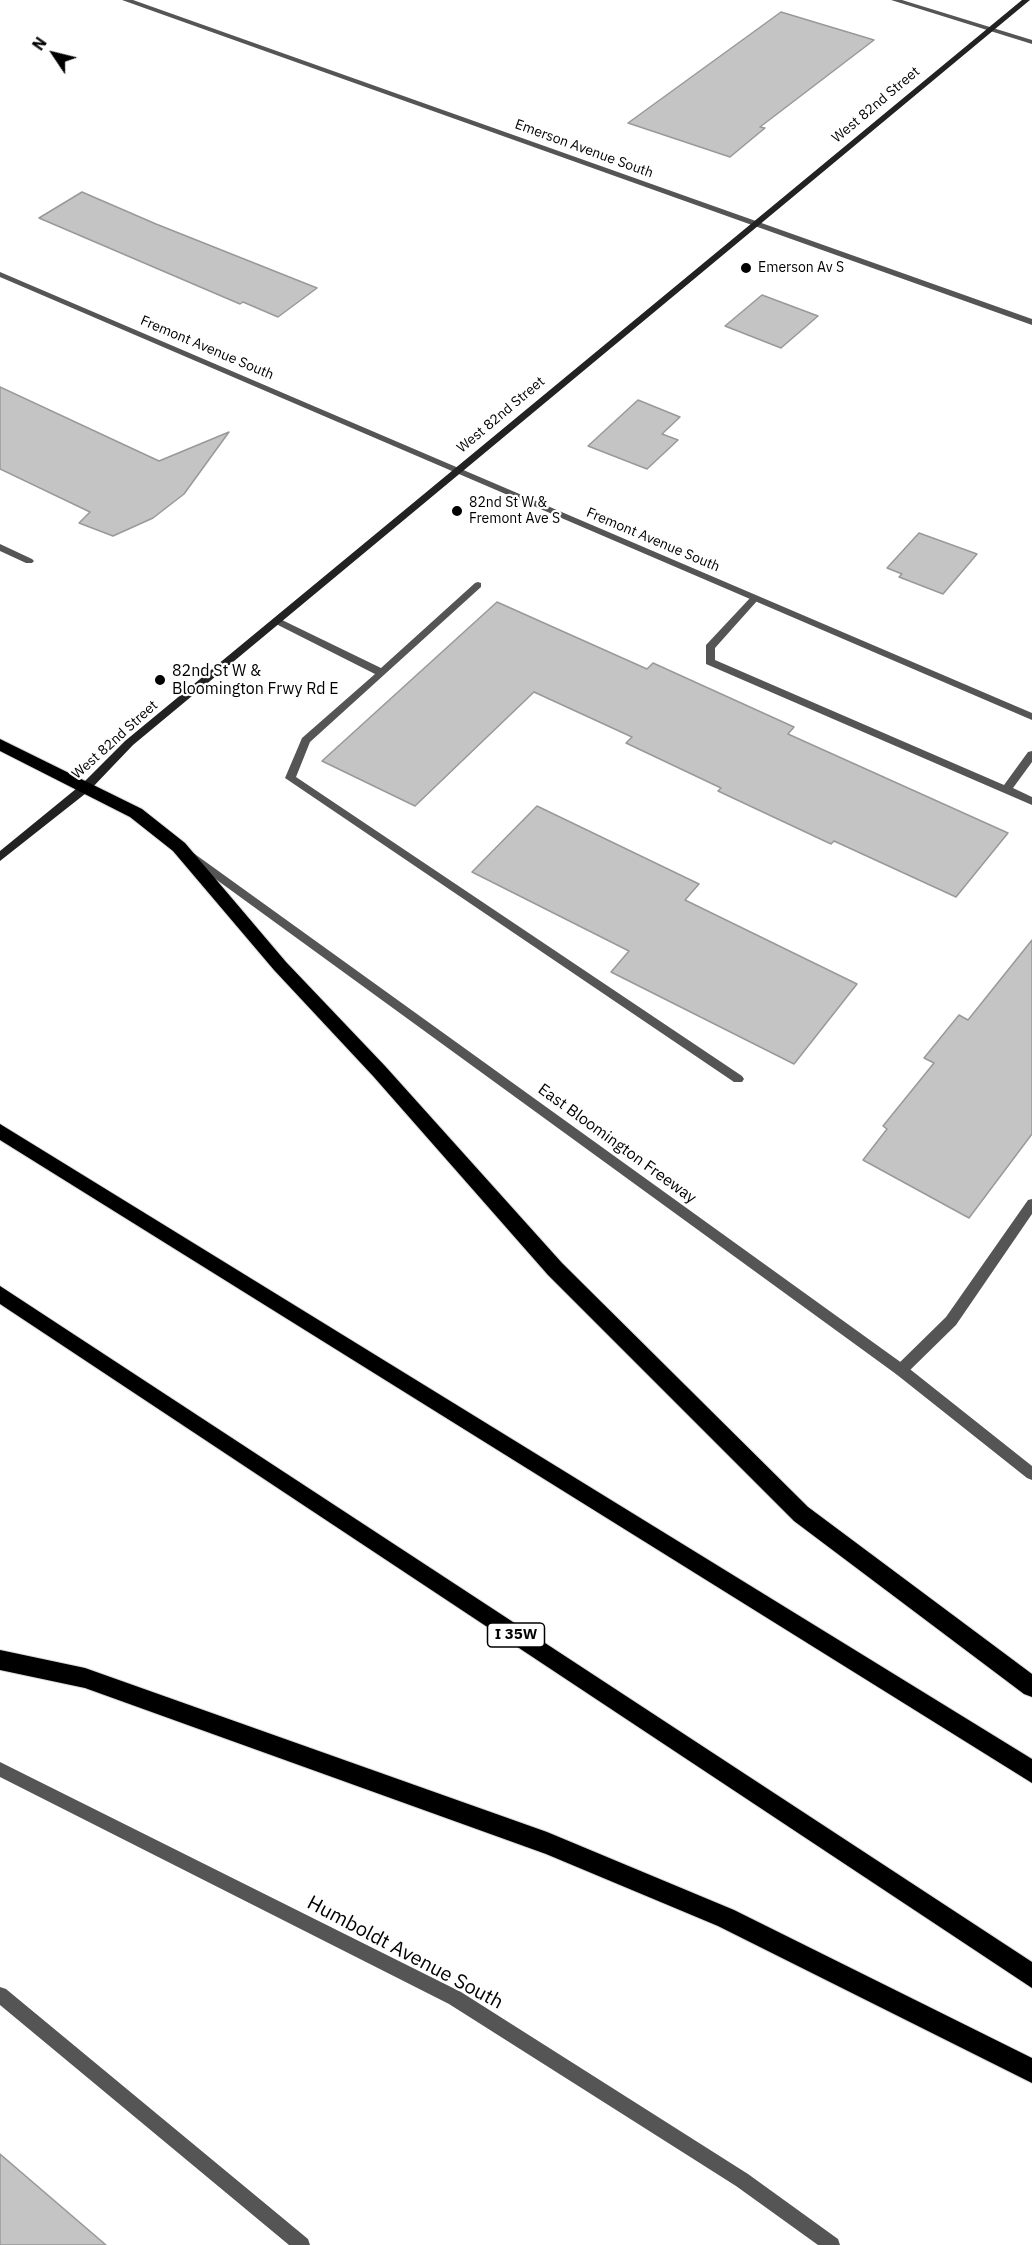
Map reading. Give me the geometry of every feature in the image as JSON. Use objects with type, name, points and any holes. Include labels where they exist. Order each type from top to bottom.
[{"type":"highway","points":[[0,744],[136,813],[178,847],[280,966],[379,1071],[555,1269],[801,1514],[1032,1687]]},
{"type":"highway","points":[[0,1131],[1032,1772]]},
{"type":"highway","name":"I 35W","points":[[0,1294],[1032,1976]]},
{"type":"highway","points":[[0,1660],[85,1678],[548,1843],[726,1918],[1032,2071]]},
{"type":"street","name":"Emerson Avenue South","points":[[126,0],[1032,322]]},
{"type":"street","points":[[895,0],[1032,42]]},
{"type":"street","name":"West 82nd Street","points":[[0,857],[86,787],[129,744],[1026,0]]},
{"type":"street","name":"Fremont Avenue South","points":[[0,274],[1032,717]]},
{"type":"street","points":[[0,547],[29,561]]},
{"type":"street","points":[[478,585],[306,740],[290,778],[738,1080]]},
{"type":"street","points":[[754,598],[710,647],[710,662],[1032,801]]},
{"type":"street","points":[[277,621],[382,672]]},
{"type":"street","points":[[1005,790],[1032,755]]},
{"type":"street","name":"East Bloomington Freeway","points":[[178,847],[901,1370],[1032,1474]]},
{"type":"street","points":[[901,1370],[951,1321],[1032,1204]]},
{"type":"street","name":"Humboldt Avenue South","points":[[0,1769],[455,1998],[742,2180],[832,2245]]},
{"type":"street","points":[[0,1995],[303,2245]]},
{"type":"building","points":[[781,12],[874,40],[760,127],[765,128],[730,157],[628,123]]},
{"type":"building","points":[[82,192],[317,288],[278,317],[243,302],[240,304],[39,218]]},
{"type":"building","points":[[762,295],[818,316],[781,348],[725,326]]},
{"type":"building","points":[[0,387],[159,461],[229,432],[184,494],[153,518],[113,536],[79,523],[90,512],[0,469]]},
{"type":"building","points":[[638,400],[680,417],[662,434],[678,440],[647,469],[588,446]]},
{"type":"building","points":[[919,533],[977,554],[943,594],[899,577],[902,574],[887,568]]},
{"type":"building","points":[[497,602],[647,669],[653,663],[794,727],[788,734],[1008,833],[956,897],[834,841],[831,844],[718,791],[721,788],[626,743],[632,737],[534,692],[415,806],[322,761]]},
{"type":"building","points":[[537,806],[699,884],[685,900],[857,984],[794,1064],[611,972],[629,951],[472,872]]},
{"type":"building","points":[[1032,940],[1032,1134],[969,1218],[863,1160],[887,1129],[883,1126],[934,1063],[924,1058],[959,1015],[968,1020]]},
{"type":"building","points":[[0,2154],[106,2245],[0,2245]]},
{"type":"place","name":"Emerson Av S","points":[[746,268]]},
{"type":"place","name":"82nd St W & Fremont Ave S","points":[[457,511]]},
{"type":"place","name":"82nd St W & Bloomington Frwy Rd E","points":[[160,680]]}]
